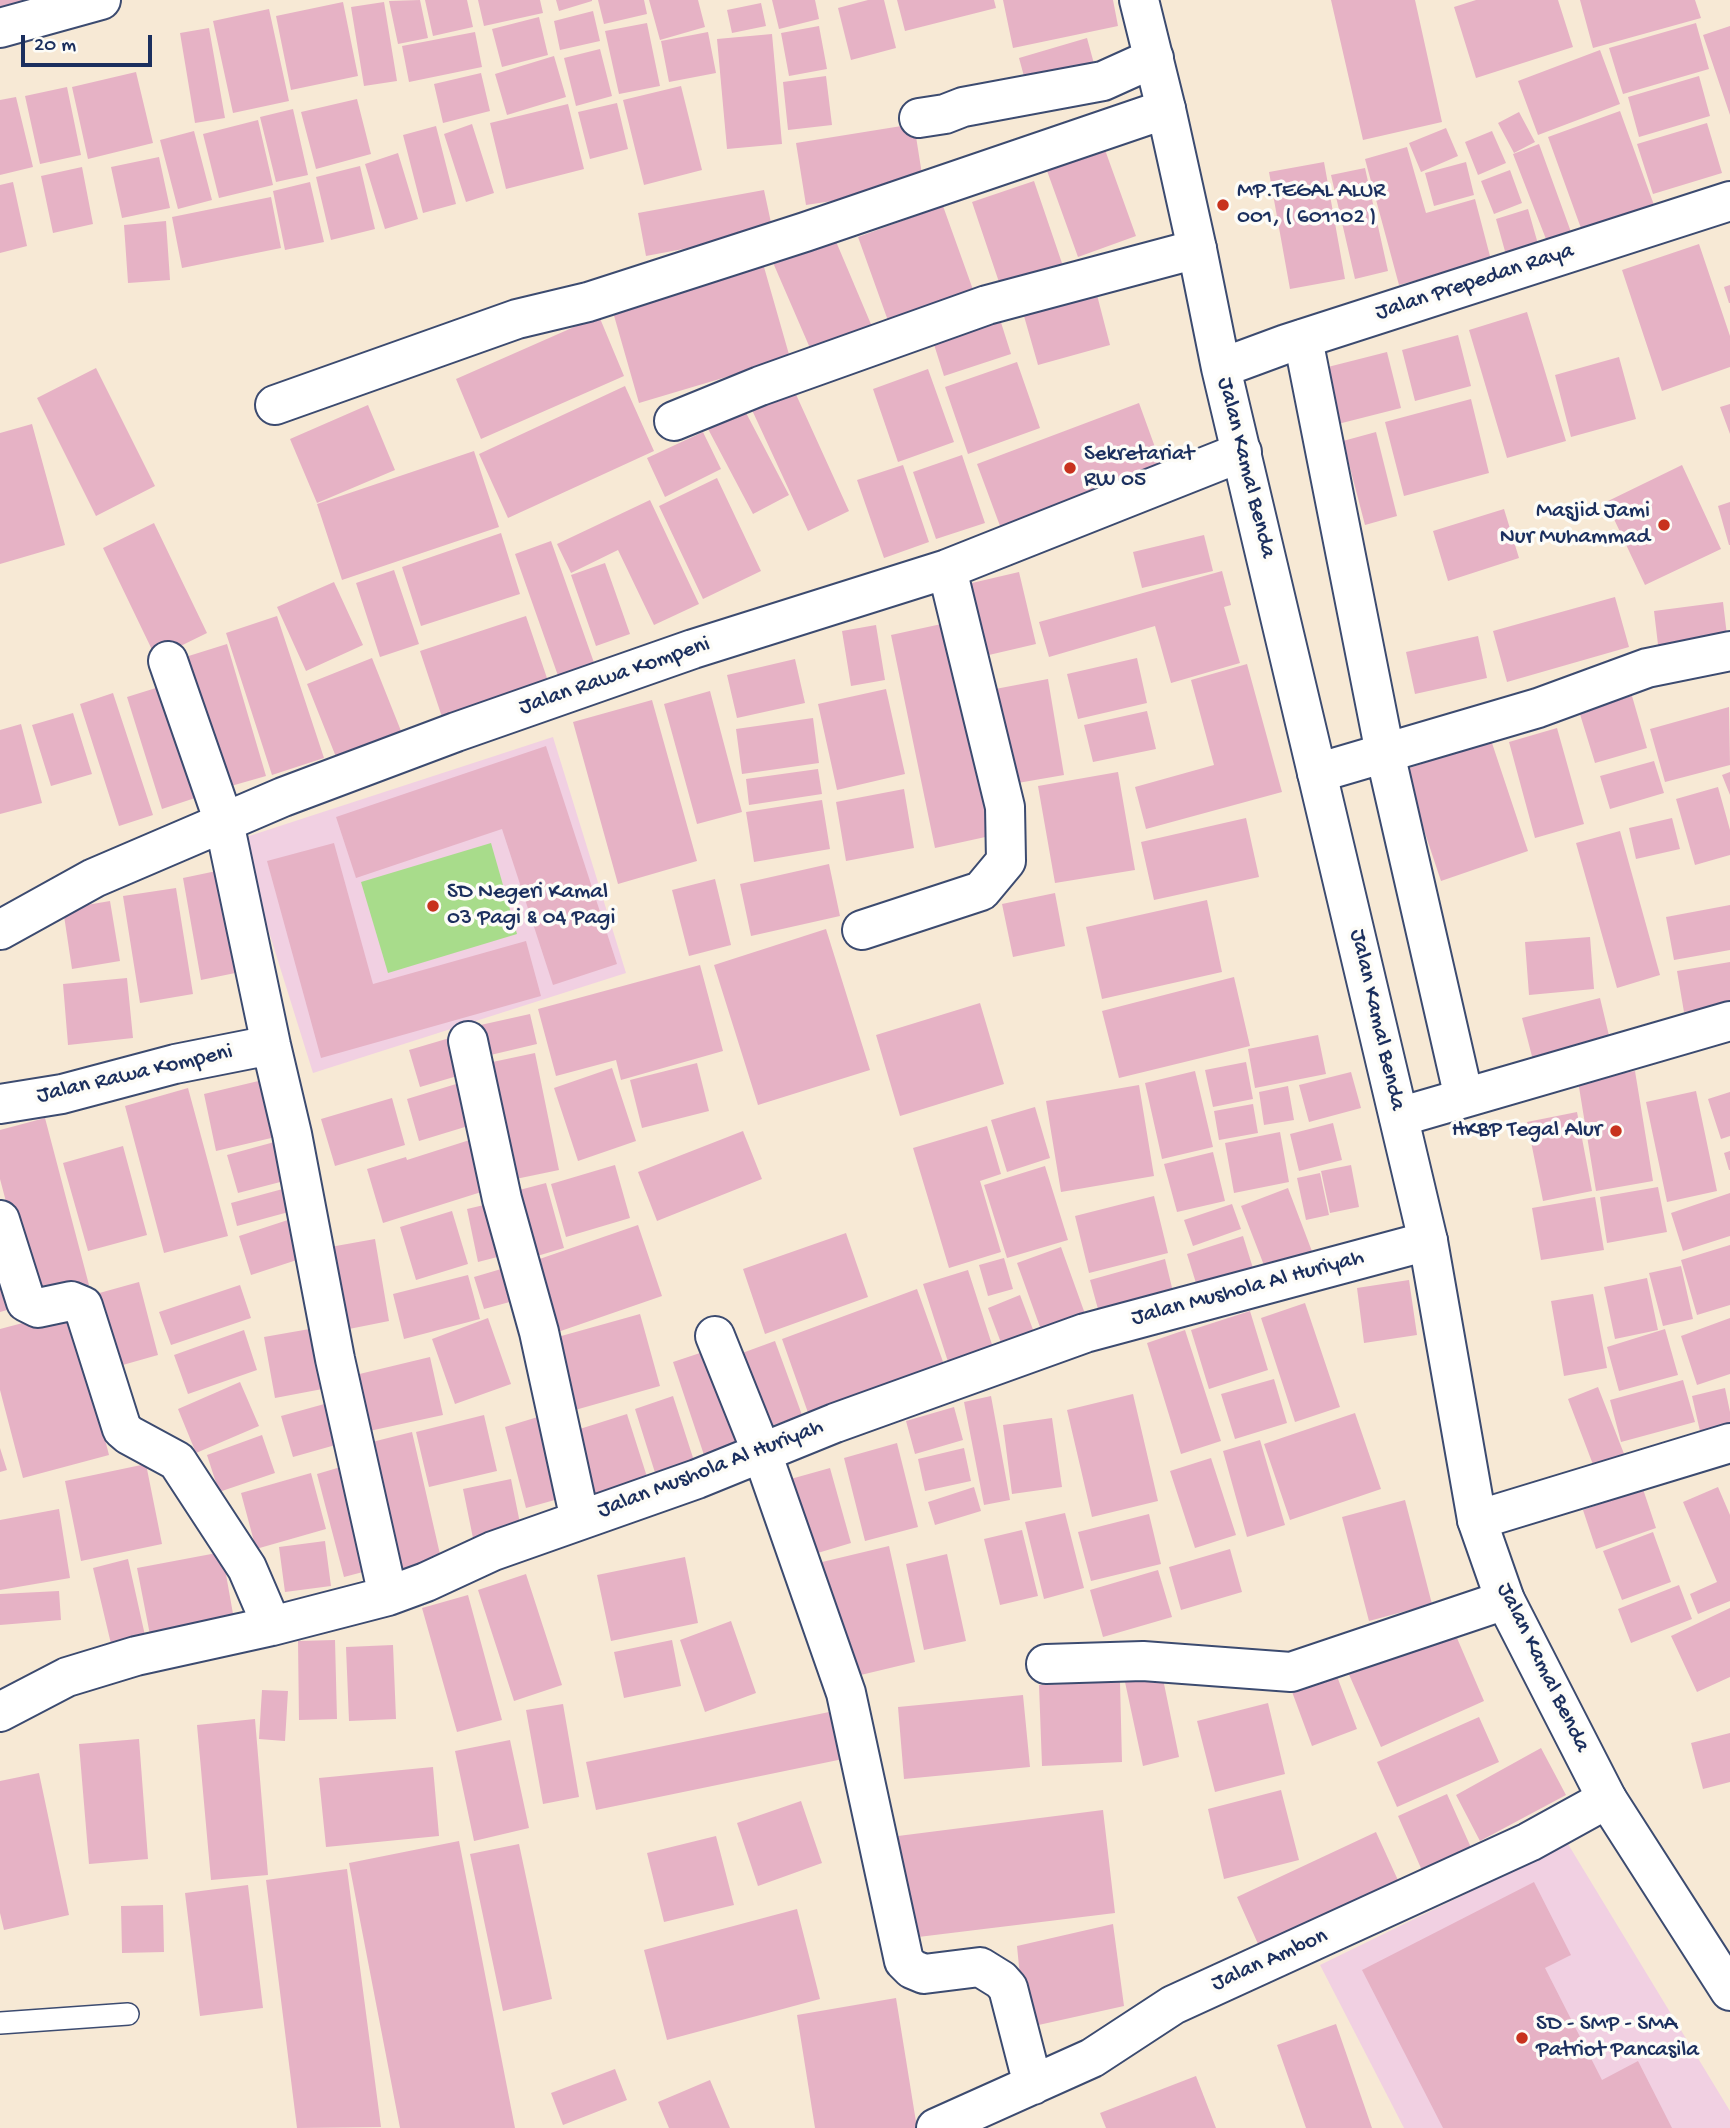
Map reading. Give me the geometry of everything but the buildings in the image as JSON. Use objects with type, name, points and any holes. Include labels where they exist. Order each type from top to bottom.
[{"type":"street","points":[[0,28],[101,0]]},
{"type":"street","name":"Jalan Kamal Benda","points":[[1139,0],[1197,249],[1232,365],[1242,452],[1353,762],[1435,1107],[1428,1241],[1500,1513],[1504,1600],[1607,1799],[1730,1991]]},
{"type":"street","points":[[919,118],[1104,80],[1154,58]]},
{"type":"street","points":[[275,404],[517,320],[588,302],[767,244],[1166,109]]},
{"type":"street","name":"Jalan Prepedan Raya","points":[[1232,365],[1294,341],[1730,201]]},
{"type":"street","points":[[674,421],[760,386],[987,305],[1197,249]]},
{"type":"street","points":[[1294,341],[1353,762],[1435,1107],[1730,1021]]},
{"type":"street","name":"Jalan Rawa Kompeni","points":[[0,930],[94,878],[283,797],[482,723],[694,649],[947,569],[1242,452]]},
{"type":"street","points":[[862,930],[981,891],[1006,861],[1005,807],[947,569]]},
{"type":"street","points":[[1353,762],[1538,708],[1647,668],[1730,651]]},
{"type":"street","points":[[168,661],[224,822],[292,1134],[335,1359],[388,1596]]},
{"type":"street","points":[[467,1041],[502,1199],[539,1332],[580,1520]]},
{"type":"street","name":"Jalan Rawa Kompeni","points":[[0,1104],[62,1094],[176,1064],[271,1045]]},
{"type":"street","points":[[0,1220],[26,1302],[38,1307],[71,1301],[83,1306],[122,1429],[129,1436],[177,1461],[247,1568],[272,1626]]},
{"type":"street","name":"Jalan Mushola Al Huriyah","points":[[0,1712],[67,1677],[136,1656],[272,1626],[388,1596],[426,1582],[492,1551],[697,1479],[835,1423],[1085,1333],[1428,1241]]},
{"type":"street","points":[[715,1336],[762,1453],[846,1693],[904,1961],[923,1974],[981,1967],[1001,1980],[1008,1987],[1034,2085]]},
{"type":"street","points":[[1500,1513],[1730,1443]]},
{"type":"street","points":[[1046,1664],[1143,1661],[1291,1672],[1504,1600]]},
{"type":"street","name":"Jalan Ambon","points":[[936,2128],[1092,2058],[1173,2005],[1529,1842],[1607,1799]]},
{"type":"lane","points":[[0,2023],[128,2014]]},
{"type":"shaded area","name":"SD Negeri Kamal 03 Pagi & 04 Pagi","points":[[553,737],[626,973],[313,1073],[240,839]]},
{"type":"shaded area","name":"SD - SMP - SMA Patriot Pancasila","points":[[1568,1844],[1730,2111],[1730,2128],[1404,2128],[1320,1965]]},
{"type":"green space","points":[[491,843],[517,934],[388,973],[361,882]]},
{"type":"place","name":"MP.TEGAL ALUR 001, ( 601102 )","points":[[1223,205]]},
{"type":"place","name":"Sekretariat RW 05","points":[[1070,468]]},
{"type":"place","name":"Masjid Jami Nur Muhammad","points":[[1664,525]]},
{"type":"place","name":"SD Negeri Kamal 03 Pagi & 04 Pagi","points":[[433,906]]},
{"type":"place","name":"HKBP Tegal Alur","points":[[1616,1131]]},
{"type":"place","name":"SD - SMP - SMA Patriot Pancasila","points":[[1522,2038]]}]
